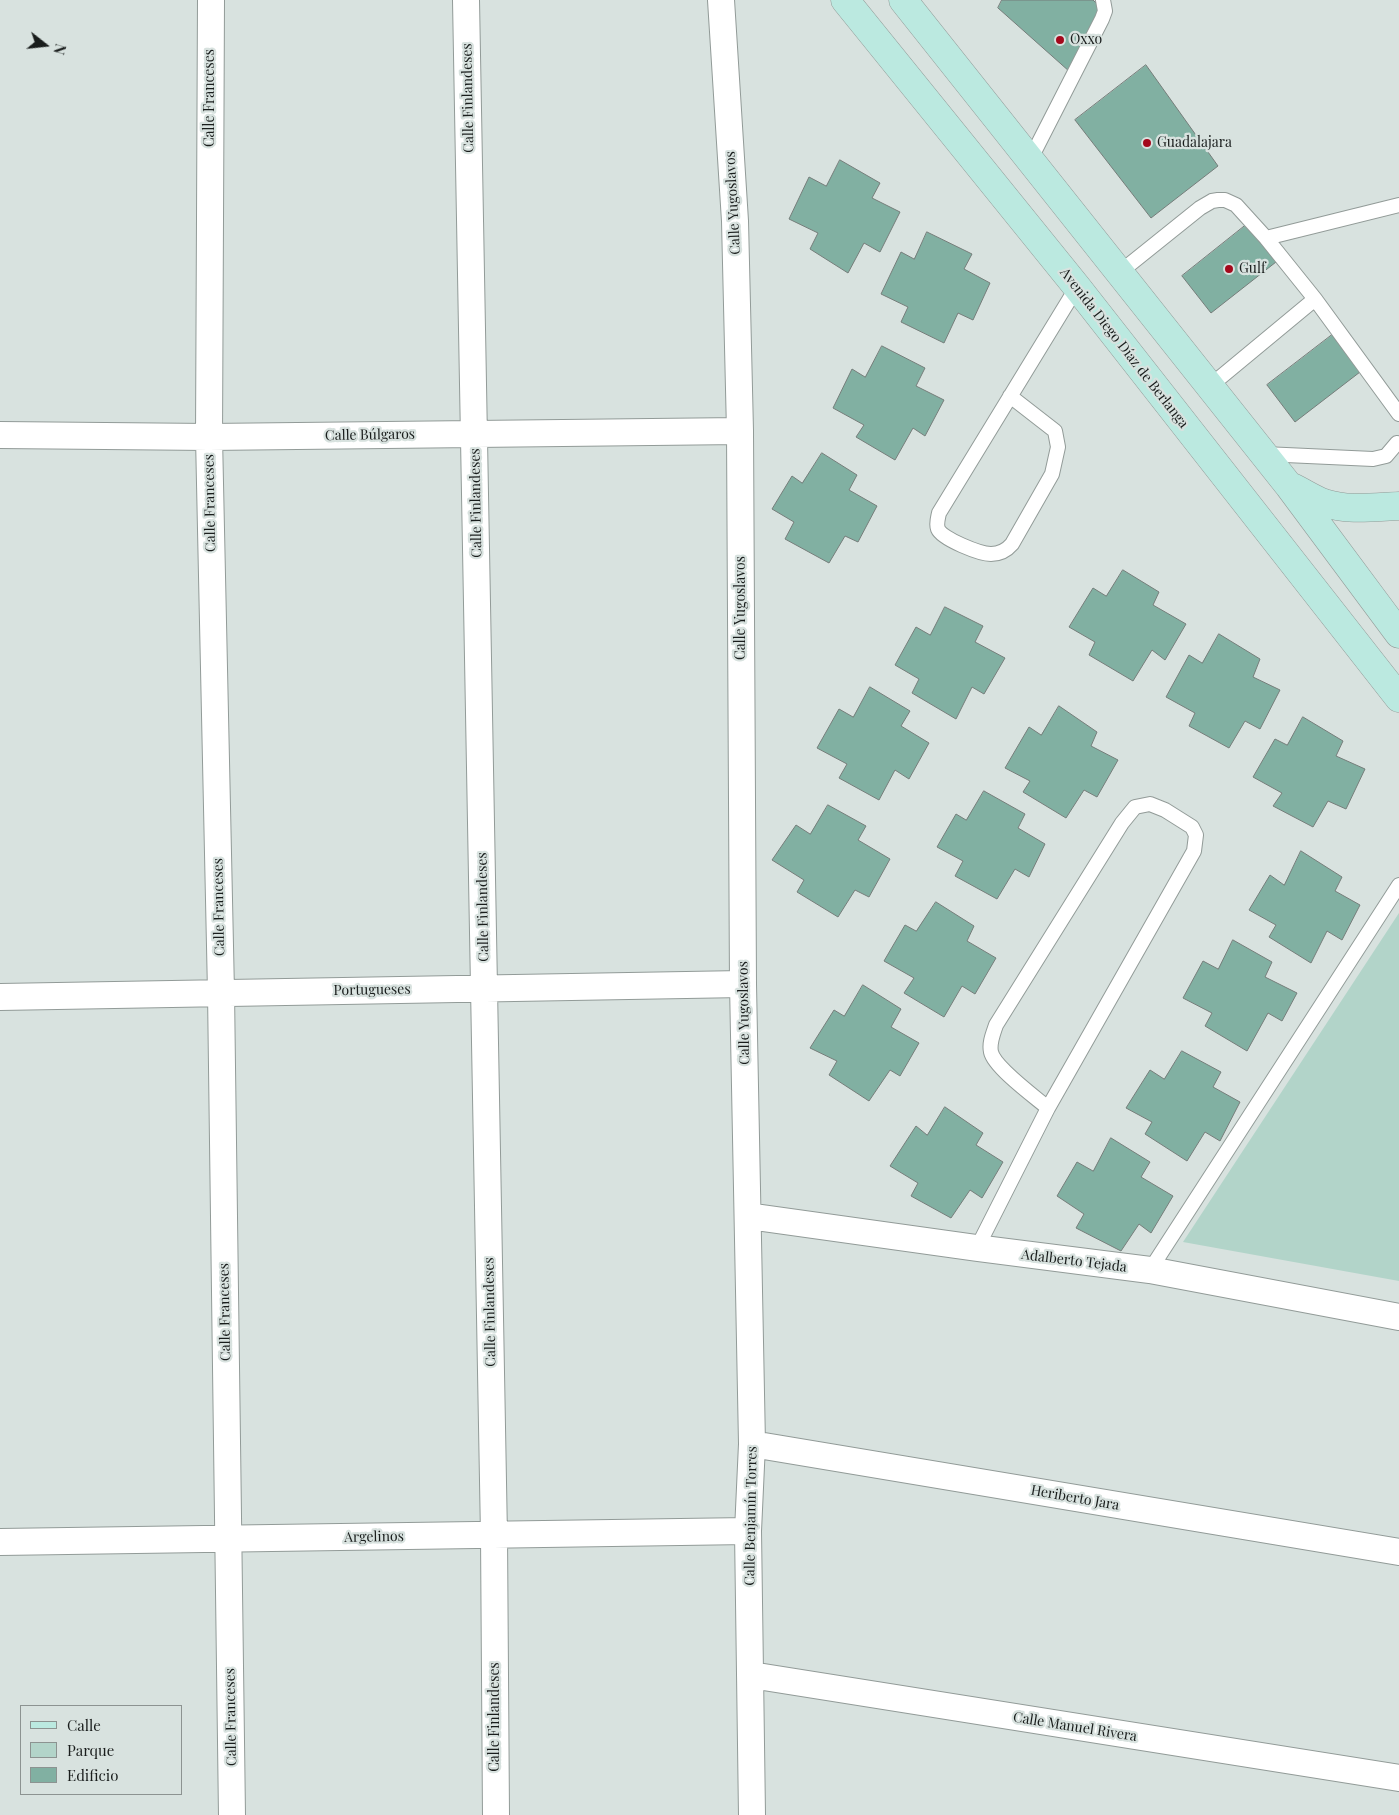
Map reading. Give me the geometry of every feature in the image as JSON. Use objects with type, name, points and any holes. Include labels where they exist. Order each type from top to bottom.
[{"type":"main road","name":"Avenida Diego Díaz de Berlanga","points":[[845,0],[1077,287],[1399,698]]},
{"type":"main road","points":[[907,1],[1119,273],[1289,486],[1399,634]]},
{"type":"main road","points":[[1289,486],[1324,503],[1340,506],[1374,508],[1399,506]]},
{"type":"street","name":"Calle Franceses","points":[[211,0],[209,437],[221,992],[232,1815]]},
{"type":"street","name":"Calle Finlandeses","points":[[466,0],[485,989],[494,1535],[496,1815]]},
{"type":"street","name":"Calle Yugoslavos","points":[[721,0],[735,221],[740,431],[743,984],[748,1216]]},
{"type":"street","name":"Calle Búlgaros","points":[[0,435],[209,437],[740,431]]},
{"type":"street","name":"Portugueses","points":[[0,997],[743,984]]},
{"type":"street","name":"Adalberto Tejada","points":[[748,1216],[1150,1270],[1399,1318]]},
{"type":"street","name":"Calle Benjamín Torres","points":[[748,1216],[752,1444],[748,1531],[752,1815]]},
{"type":"street","name":"Heriberto Jara","points":[[752,1444],[1399,1552]]},
{"type":"street","name":"Argelinos","points":[[0,1542],[748,1531]]},
{"type":"street","name":"Calle Manuel Rivera","points":[[751,1675],[1399,1778]]},
{"type":"lane","points":[[1030,160],[1102,19],[1105,11],[1103,0]]},
{"type":"lane","points":[[1119,273],[1212,200],[1225,200],[1236,205],[1266,238],[1315,299],[1399,414]]},
{"type":"lane","points":[[1266,238],[1399,204]]},
{"type":"lane","points":[[1010,396],[1055,431],[1058,447],[1052,474],[1012,544],[1008,549],[1000,553],[986,554],[948,539],[938,530],[939,513],[1010,396],[1077,287]]},
{"type":"lane","points":[[1210,386],[1315,299]]},
{"type":"lane","points":[[1264,454],[1373,459],[1386,456],[1398,441]]},
{"type":"lane","points":[[976,1248],[1048,1108],[1194,851],[1196,834],[1192,827],[1165,810],[1150,804],[1134,807],[1122,823],[996,1026],[990,1041],[990,1053],[1002,1069],[1048,1108]]},
{"type":"lane","points":[[1150,1270],[1399,885]]},
{"type":"green space","points":[[1399,913],[1399,1281],[1183,1242]]},
{"type":"building","name":"Oxxo","points":[[1002,0],[1093,0],[1101,8],[1070,72],[998,8]]},
{"type":"building","name":"Guadalajara","points":[[1146,65],[1218,166],[1151,218],[1075,120]]},
{"type":"building","points":[[840,160],[880,183],[872,198],[900,212],[880,252],[864,243],[848,273],[810,249],[818,233],[789,219],[809,177],[826,186]]},
{"type":"building","name":"Gulf","points":[[1246,225],[1276,262],[1211,313],[1182,276]]},
{"type":"building","points":[[927,232],[972,254],[964,269],[990,283],[973,320],[958,313],[944,343],[901,322],[908,307],[881,294],[901,252],[914,259]]},
{"type":"building","points":[[1332,335],[1360,372],[1295,422],[1267,385]]},
{"type":"building","points":[[882,346],[925,368],[916,386],[944,400],[925,436],[913,428],[895,460],[856,437],[864,425],[833,408],[852,369],[865,377]]},
{"type":"building","points":[[822,453],[857,475],[849,490],[877,506],[858,542],[845,536],[829,563],[785,539],[794,522],[772,509],[792,476],[802,483]]},
{"type":"building","points":[[1123,570],[1159,592],[1153,605],[1186,624],[1165,660],[1152,650],[1133,681],[1089,655],[1095,642],[1069,627],[1093,588],[1106,596]]},
{"type":"building","points":[[945,607],[983,626],[975,642],[1005,658],[984,694],[972,687],[956,719],[912,693],[919,679],[895,665],[916,627],[930,635]]},
{"type":"building","points":[[1219,634],[1260,659],[1253,677],[1280,690],[1260,729],[1245,721],[1229,748],[1189,726],[1195,713],[1166,697],[1189,655],[1202,663]]},
{"type":"building","points":[[870,687],[910,711],[901,726],[929,743],[909,779],[895,770],[879,800],[839,778],[847,764],[817,748],[839,709],[853,717]]},
{"type":"building","points":[[1059,706],[1097,732],[1091,746],[1118,760],[1097,797],[1084,790],[1066,818],[1023,792],[1030,781],[1005,768],[1029,727],[1041,735]]},
{"type":"building","points":[[1303,717],[1343,741],[1336,756],[1365,769],[1346,809],[1328,801],[1313,827],[1273,806],[1282,793],[1253,777],[1275,739],[1287,745]]},
{"type":"building","points":[[984,791],[1025,814],[1018,828],[1045,844],[1029,877],[1015,869],[997,899],[955,876],[963,861],[937,847],[956,814],[966,820]]},
{"type":"building","points":[[828,805],[866,826],[858,840],[890,859],[869,897],[855,890],[838,917],[797,892],[804,880],[772,860],[796,825],[810,834]]},
{"type":"building","points":[[1301,851],[1342,877],[1335,891],[1360,905],[1342,940],[1327,931],[1311,963],[1269,937],[1276,925],[1249,910],[1270,875],[1284,885]]},
{"type":"building","points":[[936,902],[974,926],[967,941],[996,958],[975,994],[962,986],[944,1017],[904,993],[914,978],[884,961],[905,925],[916,931]]},
{"type":"building","points":[[1233,940],[1272,962],[1265,977],[1297,993],[1282,1021],[1268,1013],[1247,1051],[1205,1026],[1212,1013],[1183,998],[1203,961],[1218,969]]},
{"type":"building","points":[[863,985],[901,1009],[891,1027],[919,1043],[900,1076],[890,1070],[869,1101],[829,1075],[837,1061],[810,1048],[834,1010],[844,1016]]},
{"type":"building","points":[[1182,1051],[1221,1072],[1213,1087],[1240,1102],[1220,1141],[1205,1132],[1187,1161],[1145,1134],[1152,1122],[1126,1108],[1150,1070],[1164,1079]]},
{"type":"building","points":[[945,1107],[983,1133],[976,1145],[1003,1162],[982,1198],[970,1190],[951,1218],[911,1196],[918,1183],[890,1166],[916,1126],[927,1135]]},
{"type":"building","points":[[1111,1138],[1150,1162],[1141,1177],[1173,1196],[1151,1233],[1139,1224],[1121,1251],[1076,1228],[1084,1214],[1057,1196],[1077,1162],[1093,1171]]},
{"type":"place","name":"Oxxo","points":[[1060,40]]},
{"type":"place","name":"Guadalajara","points":[[1147,143]]},
{"type":"place","name":"Gulf","points":[[1229,269]]}]
